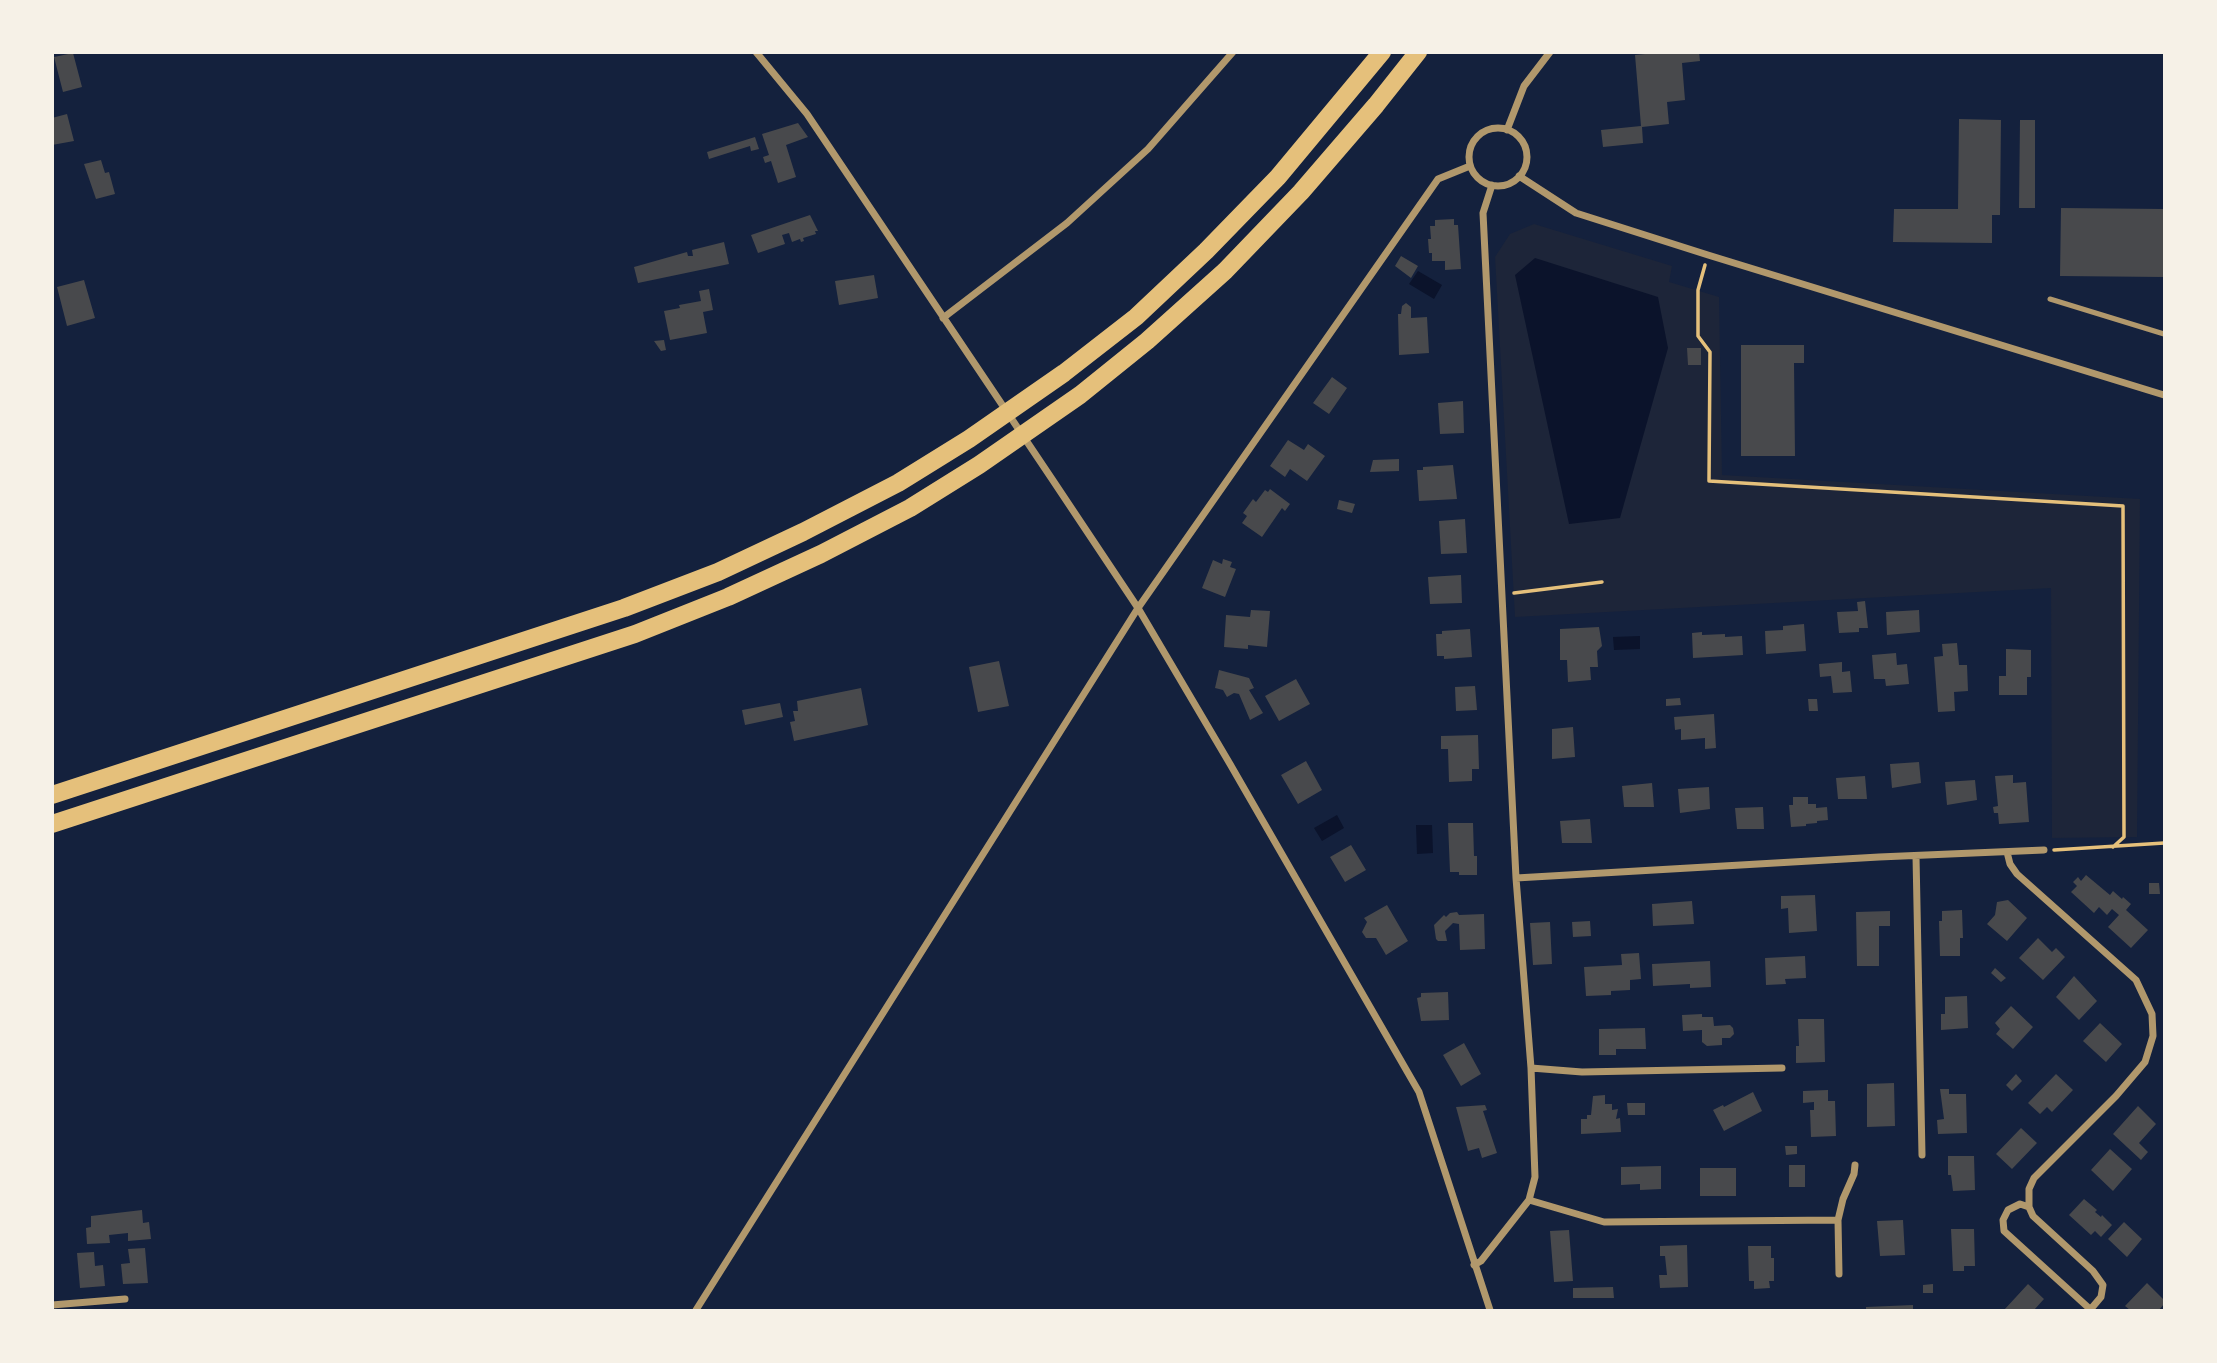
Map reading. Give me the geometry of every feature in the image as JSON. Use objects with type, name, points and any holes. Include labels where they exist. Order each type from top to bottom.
[{"type":"highway","points":[[52,794],[624,608],[718,572],[898,483],[969,439],[1064,373],[1136,317],[1206,251],[1278,177],[1382,52]]},
{"type":"highway","points":[[52,824],[635,634],[740,592],[910,508],[979,465],[1080,395],[1225,271],[1301,192],[1418,52]]},
{"type":"street","points":[[756,52],[807,114],[1052,479],[1138,608],[1224,753],[1419,1092],[1490,1311]]},
{"type":"street","points":[[943,318],[1077,213],[1148,149],[1233,52]]},
{"type":"street","points":[[1507,130],[1524,86],[1550,52]]},
{"type":"street","points":[[1489,129],[1507,130],[1522,141],[1526,159],[1519,176],[1506,184],[1492,185],[1475,174],[1470,166],[1469,156],[1475,139],[1489,129]]},
{"type":"street","points":[[696,1311],[1138,608],[1438,179],[1470,166]]},
{"type":"street","points":[[1519,176],[1576,213],[2165,395]]},
{"type":"street","points":[[1474,1265],[1481,1261],[1529,1200],[1535,1177],[1531,1068],[1516,878],[1483,213],[1492,185]]},
{"type":"street","points":[[1516,878],[2045,850]]},
{"type":"street","points":[[2007,852],[2010,864],[2017,874],[2136,980],[2152,1014],[2153,1036],[2146,1062],[2034,1178],[2029,1189],[2029,1207],[2033,1216],[2093,1270],[2103,1285],[2101,1297],[2090,1310],[2004,1231],[2003,1220],[2008,1210],[2020,1204],[2029,1207]]},
{"type":"street","points":[[1916,856],[1922,1155]]},
{"type":"street","points":[[1531,1068],[1582,1072],[1782,1068]]},
{"type":"street","points":[[1839,1274],[1838,1220],[1855,1165]]},
{"type":"street","points":[[1529,1200],[1604,1222],[1838,1220]]},
{"type":"street","points":[[52,1305],[125,1299]]},
{"type":"lane","points":[[2050,299],[2165,334]]},
{"type":"path","points":[[1708,255],[1698,290],[1698,336],[1710,352],[1710,481],[2123,506],[2124,837],[2113,847]]},
{"type":"path","points":[[1502,594],[1602,582]]},
{"type":"path","points":[[2045,850],[2165,843]]},
{"type":"shaded area","points":[[1534,224],[1672,266],[1669,282],[1719,297],[1722,475],[2140,499],[2137,837],[2052,838],[2051,588],[1515,617],[1495,257],[1510,234]]},
{"type":"shaded area","points":[[1535,258],[1658,297],[1668,348],[1620,518],[1569,524],[1515,275]]},
{"type":"shaded area","points":[[1418,271],[1442,285],[1434,299],[1409,284]]},
{"type":"shaded area","points":[[1640,636],[1640,649],[1614,650],[1613,637]]},
{"type":"shaded area","points":[[1337,815],[1344,828],[1322,841],[1314,828]]},
{"type":"shaded area","points":[[1416,825],[1432,825],[1433,853],[1417,854]]},
{"type":"building","points":[[1644,52],[1699,52],[1700,61],[1682,63],[1685,100],[1667,102],[1669,124],[1642,127],[1643,143],[1603,147],[1601,130],[1641,126],[1635,55],[1645,54]]},
{"type":"building","points":[[73,53],[82,87],[63,92],[54,57]]},
{"type":"building","points":[[67,114],[74,141],[52,145],[52,118]]},
{"type":"building","points":[[1959,119],[2001,120],[2000,215],[1992,215],[1992,243],[1893,242],[1894,209],[1958,209]]},
{"type":"building","points":[[2020,120],[2035,120],[2035,208],[2019,208]]},
{"type":"building","points":[[798,123],[808,137],[786,145],[796,177],[778,183],[771,161],[765,163],[763,157],[769,155],[762,134]]},
{"type":"building","points":[[755,137],[759,149],[751,151],[750,146],[709,159],[707,152]]},
{"type":"building","points":[[101,160],[105,173],[109,172],[115,194],[96,199],[84,164]]},
{"type":"building","points":[[2061,208],[2164,209],[2164,277],[2060,276]]},
{"type":"building","points":[[810,215],[818,231],[815,231],[816,234],[803,238],[804,241],[801,242],[800,239],[792,242],[789,233],[782,235],[785,244],[758,253],[751,235]]},
{"type":"building","points":[[1454,219],[1454,225],[1458,225],[1461,269],[1445,270],[1445,261],[1432,261],[1432,253],[1429,253],[1430,226],[1435,226],[1435,220]]},
{"type":"building","points":[[724,242],[729,264],[638,283],[634,267],[687,252],[688,256],[693,256],[692,250]]},
{"type":"building","points":[[1401,256],[1418,266],[1411,278],[1395,266]]},
{"type":"building","points":[[874,275],[878,298],[839,305],[835,281]]},
{"type":"building","points":[[84,280],[95,318],[67,326],[57,287]]},
{"type":"building","points":[[709,289],[713,310],[703,312],[707,333],[670,340],[664,311],[701,301],[699,291]]},
{"type":"building","points":[[1406,303],[1411,307],[1411,318],[1427,317],[1429,353],[1399,355],[1398,314],[1401,314],[1402,306]]},
{"type":"building","points":[[664,340],[666,350],[661,351],[654,341]]},
{"type":"building","points":[[1741,345],[1804,345],[1804,363],[1794,363],[1795,456],[1741,456]]},
{"type":"building","points":[[1687,348],[1701,348],[1701,365],[1688,365]]},
{"type":"building","points":[[1332,377],[1347,388],[1329,414],[1313,403]]},
{"type":"building","points":[[1463,401],[1464,433],[1440,434],[1438,403]]},
{"type":"building","points":[[1288,440],[1304,450],[1308,444],[1325,456],[1307,481],[1290,469],[1285,477],[1270,466]]},
{"type":"building","points":[[1399,459],[1399,471],[1370,472],[1373,460]]},
{"type":"building","points":[[1453,465],[1457,499],[1419,501],[1417,470],[1423,470],[1423,467]]},
{"type":"building","points":[[1270,489],[1290,504],[1285,511],[1282,508],[1262,537],[1242,523],[1247,516],[1243,513],[1253,499],[1256,502],[1265,490],[1268,492]]},
{"type":"building","points":[[1339,500],[1355,504],[1352,513],[1337,509]]},
{"type":"building","points":[[1465,519],[1467,553],[1441,554],[1439,521]]},
{"type":"building","points":[[1223,559],[1232,562],[1230,567],[1236,569],[1225,597],[1202,588],[1213,560],[1222,564]]},
{"type":"building","points":[[1461,575],[1462,603],[1430,604],[1428,577]]},
{"type":"building","points":[[1865,601],[1868,628],[1859,628],[1859,632],[1839,633],[1837,612],[1858,611],[1857,602]]},
{"type":"building","points":[[1251,610],[1270,611],[1267,647],[1224,647],[1226,615],[1250,617]]},
{"type":"building","points":[[1919,610],[1920,632],[1887,635],[1886,612]]},
{"type":"building","points":[[1804,624],[1806,651],[1766,654],[1765,631],[1783,630],[1783,626]]},
{"type":"building","points":[[1599,627],[1602,646],[1597,651],[1598,667],[1590,667],[1591,680],[1568,682],[1567,660],[1560,660],[1560,629]]},
{"type":"building","points":[[1470,629],[1472,657],[1444,659],[1444,656],[1437,656],[1436,634]]},
{"type":"building","points":[[1702,632],[1702,635],[1742,636],[1743,655],[1693,658],[1692,633]]},
{"type":"building","points":[[1957,643],[1959,665],[1967,665],[1968,691],[1954,692],[1955,711],[1938,712],[1934,657],[1943,656],[1942,644]]},
{"type":"building","points":[[2006,649],[2031,650],[2031,677],[2027,677],[2027,695],[1999,695],[1999,676],[2006,676]]},
{"type":"building","points":[[1896,653],[1897,665],[1907,664],[1909,684],[1886,686],[1885,679],[1874,679],[1872,655]]},
{"type":"building","points":[[999,661],[1009,706],[978,712],[969,667]]},
{"type":"building","points":[[1842,662],[1842,672],[1850,671],[1852,692],[1833,693],[1831,676],[1820,677],[1819,664]]},
{"type":"building","points":[[1219,670],[1249,678],[1254,688],[1249,690],[1263,713],[1250,720],[1239,694],[1234,693],[1227,697],[1223,690],[1215,688]]},
{"type":"building","points":[[1296,679],[1310,704],[1279,721],[1265,696]]},
{"type":"building","points":[[1475,686],[1477,710],[1456,711],[1455,687]]},
{"type":"building","points":[[861,688],[868,725],[794,741],[790,722],[795,721],[793,711],[798,711],[797,701]]},
{"type":"building","points":[[1680,698],[1681,705],[1666,706],[1666,699]]},
{"type":"building","points":[[1808,699],[1817,699],[1818,711],[1809,711]]},
{"type":"building","points":[[780,703],[783,717],[745,725],[742,710]]},
{"type":"building","points":[[1714,714],[1716,748],[1705,749],[1705,738],[1681,740],[1681,729],[1675,730],[1674,717]]},
{"type":"building","points":[[1573,727],[1575,757],[1552,759],[1552,729]]},
{"type":"building","points":[[1478,735],[1479,769],[1472,769],[1472,781],[1449,782],[1448,749],[1441,749],[1441,736]]},
{"type":"building","points":[[1306,761],[1322,790],[1298,804],[1281,775]]},
{"type":"building","points":[[1919,762],[1921,783],[1892,788],[1890,764]]},
{"type":"building","points":[[2013,775],[2013,783],[2026,782],[2029,822],[1999,824],[1998,813],[1994,813],[1993,807],[1998,806],[1995,776]]},
{"type":"building","points":[[1865,776],[1867,799],[1838,799],[1836,778]]},
{"type":"building","points":[[1975,780],[1977,800],[1947,805],[1945,782]]},
{"type":"building","points":[[1652,783],[1654,807],[1624,807],[1622,786]]},
{"type":"building","points":[[1709,787],[1710,809],[1680,813],[1678,789]]},
{"type":"building","points":[[1793,797],[1808,797],[1808,804],[1816,804],[1816,808],[1827,807],[1828,820],[1791,827],[1789,805],[1793,805]]},
{"type":"building","points":[[1763,807],[1764,829],[1737,829],[1735,808]]},
{"type":"building","points":[[1590,819],[1592,843],[1562,843],[1560,821]]},
{"type":"building","points":[[1448,823],[1473,823],[1477,875],[1450,872]]},
{"type":"building","points":[[1351,845],[1366,870],[1345,882],[1330,857]]},
{"type":"building","points":[[2086,875],[2110,895],[2113,891],[2131,904],[2126,910],[2148,930],[2131,948],[2108,927],[2119,915],[2112,909],[2107,915],[2099,907],[2094,913],[2071,892],[2077,886],[2073,882],[2078,877],[2081,881]]},
{"type":"building","points":[[2149,883],[2159,883],[2160,894],[2149,894]]},
{"type":"building","points":[[1815,895],[1817,931],[1789,933],[1788,908],[1781,909],[1781,896]]},
{"type":"building","points":[[2008,900],[2027,918],[2007,941],[1987,924],[1995,915],[1997,902]]},
{"type":"building","points":[[1692,901],[1694,924],[1653,926],[1652,904]]},
{"type":"building","points":[[1387,905],[1408,941],[1386,955],[1376,938],[1366,938],[1362,932],[1367,922],[1364,918]]},
{"type":"building","points":[[1962,910],[1963,938],[1960,938],[1960,956],[1940,956],[1939,921],[1942,921],[1942,911]]},
{"type":"building","points":[[1890,911],[1890,926],[1879,926],[1879,966],[1857,966],[1856,912]]},
{"type":"building","points":[[1457,912],[1459,915],[1484,914],[1485,949],[1460,950],[1459,924],[1453,923],[1445,931],[1447,941],[1436,939],[1434,925],[1444,915],[1446,917]]},
{"type":"building","points":[[1590,921],[1591,936],[1573,937],[1572,922]]},
{"type":"building","points":[[1550,922],[1552,964],[1533,965],[1530,923]]},
{"type":"building","points":[[2038,938],[2052,952],[2056,948],[2065,957],[2043,980],[2019,958]]},
{"type":"building","points":[[1639,953],[1641,979],[1630,980],[1630,990],[1611,991],[1611,995],[1586,996],[1584,967],[1622,965],[1621,954]]},
{"type":"building","points":[[1805,956],[1806,978],[1785,979],[1786,984],[1766,985],[1765,958]]},
{"type":"building","points":[[1710,961],[1711,987],[1690,988],[1690,984],[1653,986],[1652,964]]},
{"type":"building","points":[[1995,968],[2006,978],[2001,982],[1991,973]]},
{"type":"building","points":[[2074,976],[2097,1001],[2079,1020],[2056,997]]},
{"type":"building","points":[[1448,992],[1449,1020],[1421,1021],[1417,998],[1421,997],[1421,993]]},
{"type":"building","points":[[1967,996],[1968,1028],[1941,1030],[1945,997]]},
{"type":"building","points":[[2011,1006],[2033,1027],[2013,1049],[1996,1034],[2000,1029],[1995,1023]]},
{"type":"building","points":[[1702,1014],[1702,1017],[1713,1017],[1714,1026],[1730,1025],[1734,1034],[1730,1038],[1722,1038],[1722,1045],[1707,1046],[1702,1042],[1702,1030],[1683,1031],[1682,1015]]},
{"type":"building","points":[[1798,1019],[1824,1019],[1825,1062],[1796,1063],[1796,1046],[1799,1046]]},
{"type":"building","points":[[2100,1023],[2122,1044],[2106,1062],[2083,1041]]},
{"type":"building","points":[[1645,1028],[1646,1049],[1616,1049],[1616,1055],[1599,1055],[1599,1029]]},
{"type":"building","points":[[1464,1043],[1481,1074],[1461,1086],[1443,1055]]},
{"type":"building","points":[[2016,1074],[2022,1081],[2012,1091],[2006,1085]]},
{"type":"building","points":[[2056,1074],[2073,1090],[2052,1112],[2047,1107],[2040,1114],[2028,1103]]},
{"type":"building","points":[[1894,1083],[1895,1126],[1867,1127],[1867,1084]]},
{"type":"building","points":[[1940,1089],[1949,1089],[1949,1094],[1966,1094],[1967,1133],[1938,1134],[1937,1120],[1944,1119]]},
{"type":"building","points":[[1828,1090],[1828,1101],[1835,1101],[1836,1136],[1811,1137],[1810,1110],[1814,1110],[1814,1102],[1803,1103],[1803,1091]]},
{"type":"building","points":[[1753,1092],[1762,1111],[1724,1131],[1713,1110]]},
{"type":"building","points":[[1605,1095],[1605,1104],[1612,1104],[1612,1110],[1618,1109],[1616,1119],[1620,1118],[1621,1132],[1581,1134],[1581,1119],[1587,1119],[1587,1115],[1591,1115],[1593,1096]]},
{"type":"building","points":[[1627,1103],[1645,1103],[1645,1115],[1628,1115]]},
{"type":"building","points":[[1485,1105],[1487,1110],[1483,1111],[1497,1153],[1482,1158],[1479,1148],[1468,1151],[1456,1107]]},
{"type":"building","points":[[2138,1106],[2156,1124],[2139,1143],[2148,1152],[2141,1160],[2113,1134]]},
{"type":"building","points":[[2021,1128],[2037,1143],[2012,1169],[1996,1154]]},
{"type":"building","points":[[1785,1146],[1797,1146],[1797,1154],[1786,1155]]},
{"type":"building","points":[[2110,1149],[2132,1169],[2113,1191],[2091,1170]]},
{"type":"building","points":[[1948,1156],[1974,1156],[1975,1190],[1953,1191],[1951,1175],[1948,1175]]},
{"type":"building","points":[[1789,1165],[1805,1165],[1805,1187],[1789,1187]]},
{"type":"building","points":[[1661,1166],[1661,1189],[1640,1190],[1640,1184],[1621,1185],[1621,1167]]},
{"type":"building","points":[[1700,1168],[1736,1168],[1736,1196],[1700,1196]]},
{"type":"building","points":[[2084,1199],[2112,1225],[2101,1237],[2095,1231],[2091,1235],[2069,1215]]},
{"type":"building","points":[[142,1210],[143,1223],[149,1222],[151,1239],[128,1241],[128,1233],[109,1235],[110,1243],[87,1244],[86,1228],[91,1227],[91,1216]]},
{"type":"building","points":[[1903,1220],[1905,1255],[1880,1256],[1877,1221]]},
{"type":"building","points":[[2124,1222],[2142,1239],[2127,1257],[2108,1239]]},
{"type":"building","points":[[1951,1229],[1974,1229],[1975,1266],[1964,1266],[1964,1271],[1953,1271]]},
{"type":"building","points":[[1569,1230],[1573,1281],[1554,1282],[1550,1231]]},
{"type":"building","points":[[1687,1245],[1688,1287],[1660,1288],[1659,1275],[1667,1275],[1665,1256],[1660,1256],[1660,1246]]},
{"type":"building","points":[[1748,1246],[1771,1246],[1774,1281],[1769,1281],[1770,1288],[1754,1289],[1754,1281],[1749,1281]]},
{"type":"building","points":[[145,1248],[148,1283],[123,1284],[121,1264],[130,1263],[128,1249]]},
{"type":"building","points":[[94,1252],[95,1266],[103,1265],[105,1286],[80,1288],[77,1253]]},
{"type":"building","points":[[2147,1283],[2164,1300],[2164,1304],[2159,1310],[2130,1310],[2125,1306]]},
{"type":"building","points":[[1933,1284],[1933,1293],[1923,1293],[1923,1285]]},
{"type":"building","points":[[2028,1284],[2044,1299],[2034,1310],[2004,1310]]},
{"type":"building","points":[[1613,1287],[1614,1298],[1573,1298],[1573,1288]]},
{"type":"building","points":[[1913,1305],[1913,1310],[1866,1310],[1866,1307]]}]
